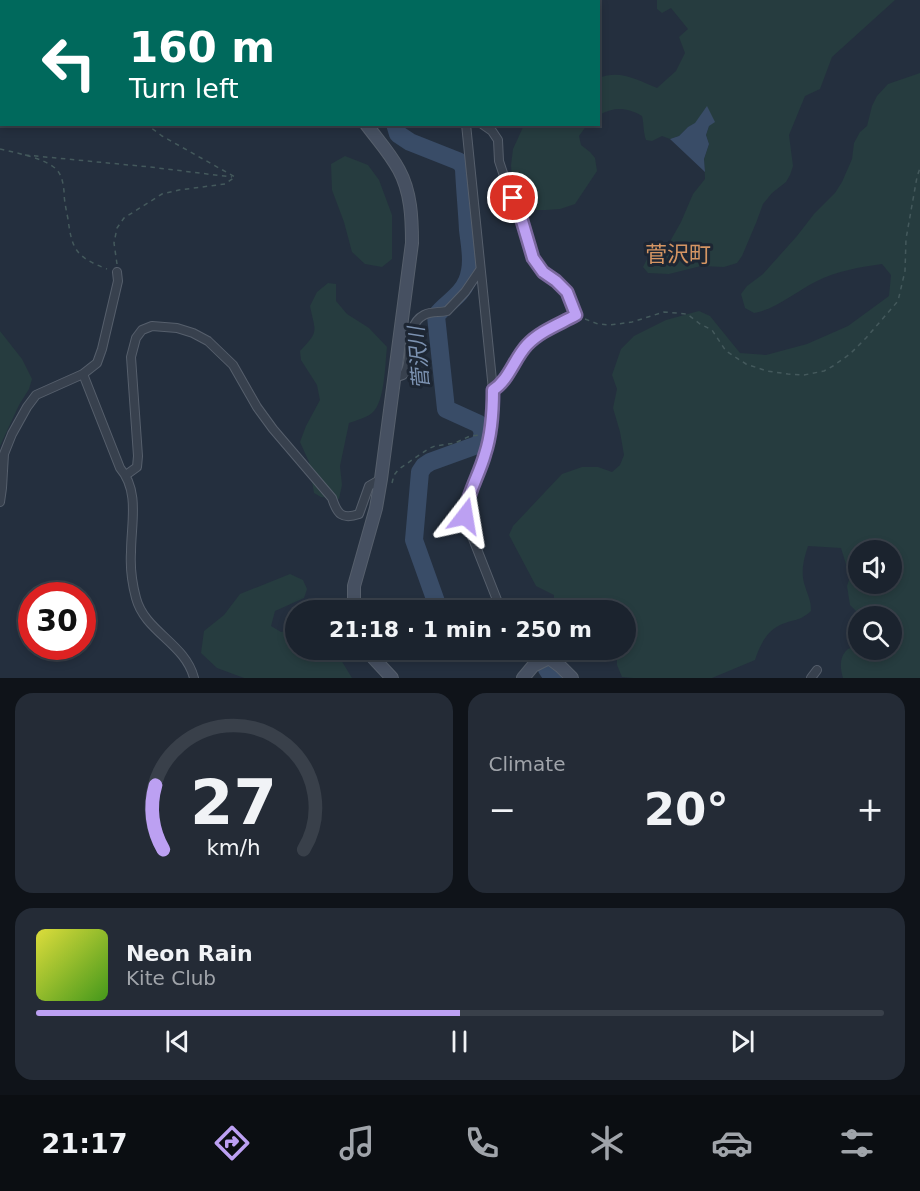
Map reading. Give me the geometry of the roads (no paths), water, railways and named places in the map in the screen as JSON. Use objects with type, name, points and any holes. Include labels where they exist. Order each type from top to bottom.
[{"type":"street","points":[[354,600],[354,586],[376,508],[387,481],[394,377],[412,243],[410,201],[400,171],[368,126]]},
{"type":"street","points":[[466,126],[493,390],[493,422],[485,456],[466,505],[465,516],[497,600]]},
{"type":"street","points":[[485,126],[498,140],[499,161],[520,214],[533,258],[543,272],[567,292],[576,315],[527,345],[501,385],[493,390]]},
{"type":"street","points":[[394,377],[402,375],[406,370],[412,330],[416,321],[423,315],[447,311],[451,308],[480,270]]},
{"type":"street","points":[[0,502],[4,454],[27,407],[36,395],[83,374],[97,363],[118,280],[117,272]]},
{"type":"street","points":[[126,475],[136,467],[138,456],[131,357],[136,338],[142,330],[152,326],[177,328],[193,333],[220,352],[233,365],[257,407],[273,429],[332,498],[335,509],[344,516],[351,517],[359,514],[369,486],[387,481]]},
{"type":"street","points":[[83,374],[120,468],[126,475],[134,503],[130,571],[136,599],[142,615],[183,654],[192,668],[194,678]]},
{"type":"street","points":[[375,660],[392,678]]},
{"type":"street","points":[[523,678],[540,660]]},
{"type":"street","points":[[553,660],[572,678]]},
{"type":"street","points":[[811,678],[817,670]]},
{"type":"water","points":[[707,106],[715,122],[709,126],[706,135],[709,144],[704,159],[705,172],[670,139],[679,136],[695,123]]},
{"type":"waterway","name":"菅沢川","points":[[396,126],[398,134],[410,142],[458,161],[464,169],[470,269],[464,287],[436,316],[446,409],[479,424],[483,432],[481,441],[477,445],[430,462],[420,472],[414,540],[435,600]]},
{"type":"waterway","name":"菅沢川","points":[[547,669],[553,678]]},
{"type":"district","name":"菅沢町","points":[[678,254]]}]
